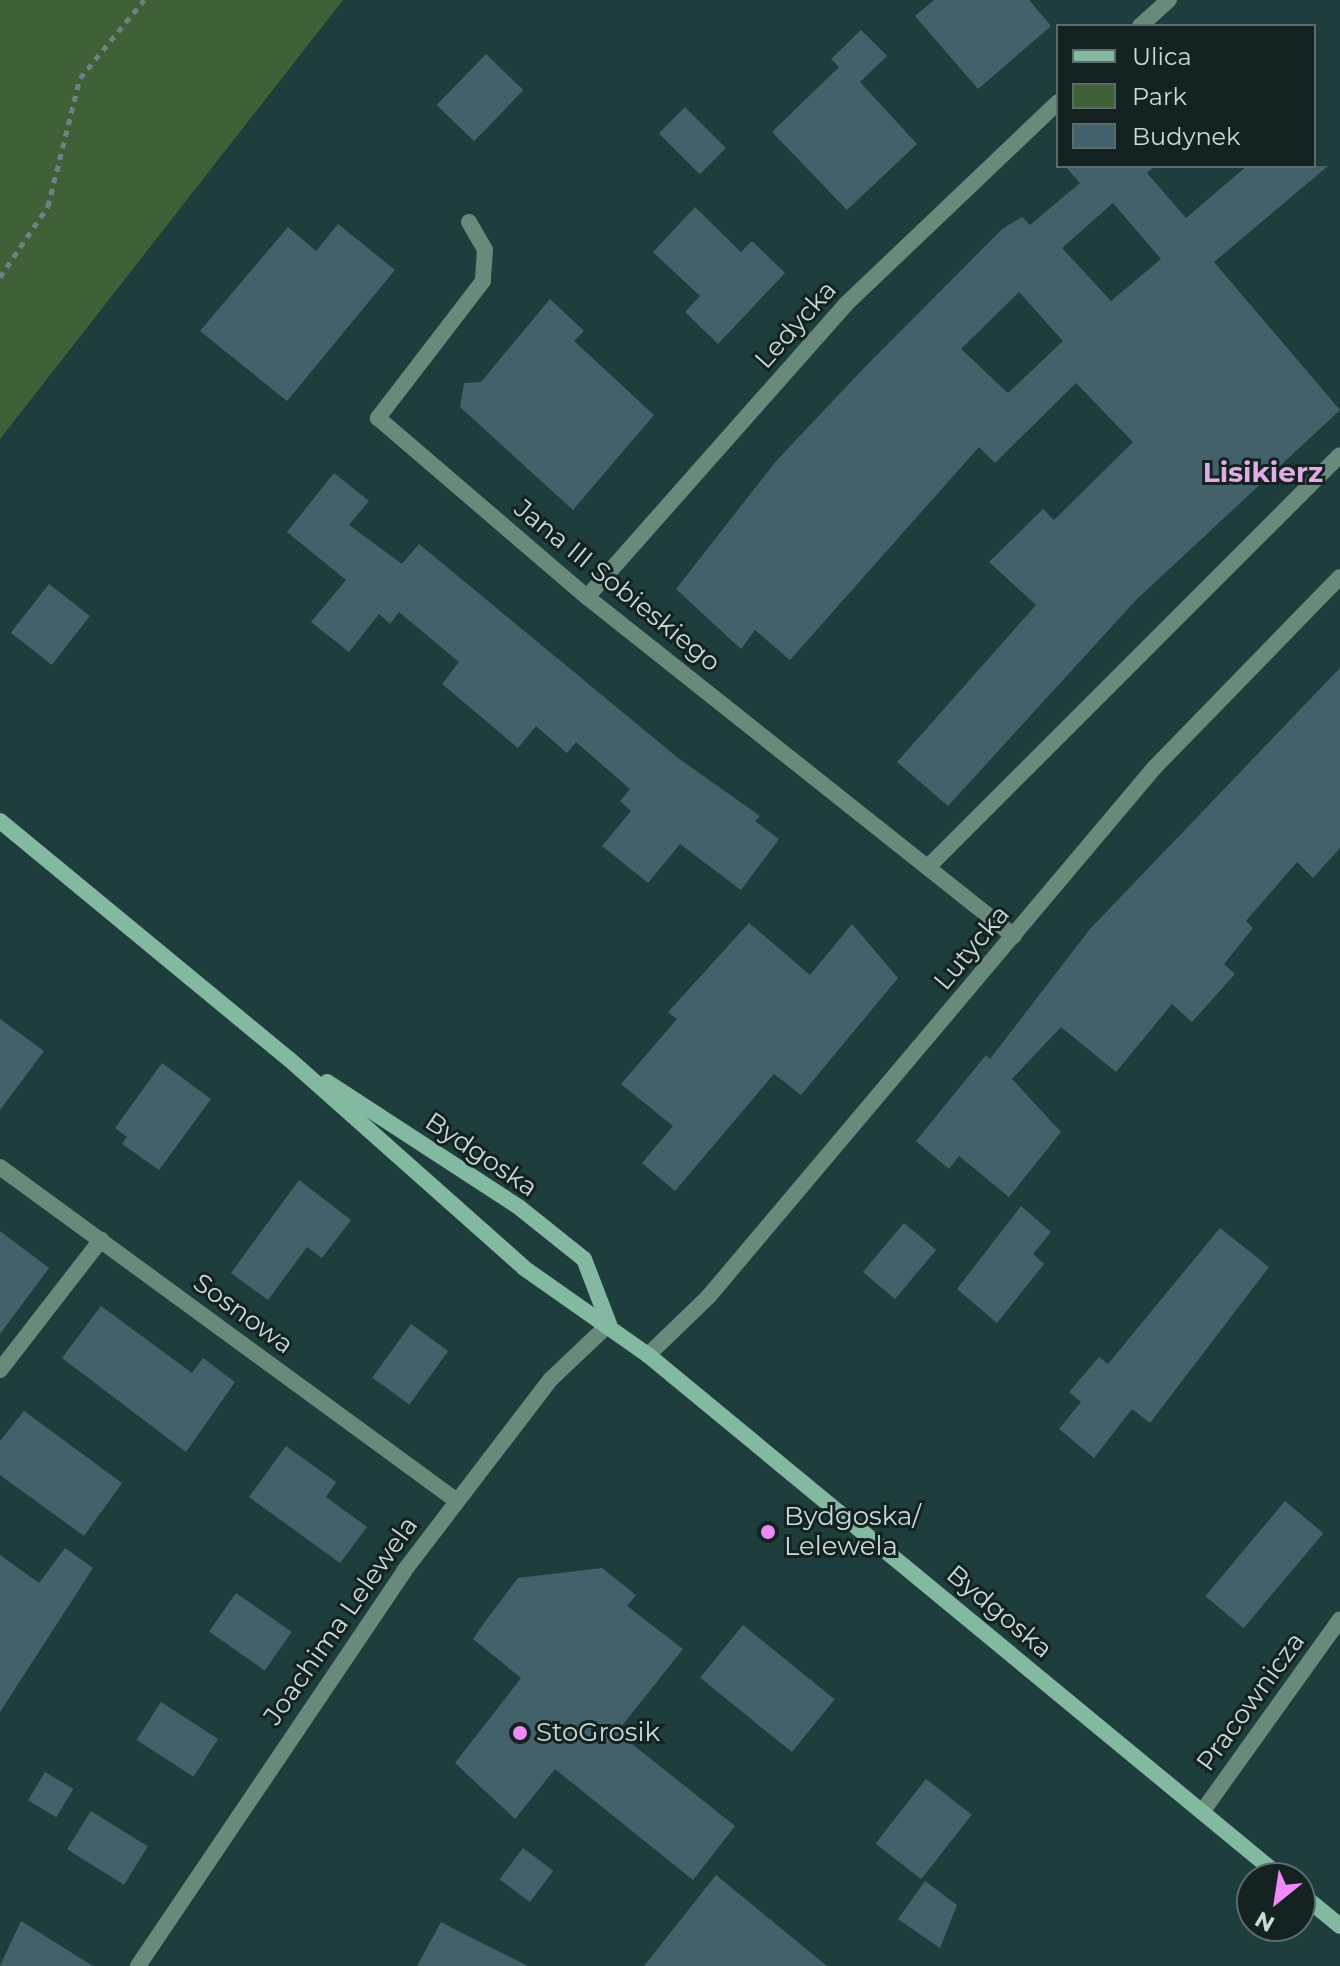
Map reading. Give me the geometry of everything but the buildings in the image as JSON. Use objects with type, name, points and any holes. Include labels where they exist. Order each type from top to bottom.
[{"type":"street","points":[[1142,24],[1169,0]]},
{"type":"street","name":"Ledycka","points":[[587,597],[845,305],[1056,104]]},
{"type":"street","name":"Jana III Sobieskiego","points":[[469,222],[485,250],[483,281],[378,418],[587,597],[1014,936]]},
{"type":"street","points":[[929,866],[1340,455]]},
{"type":"street","name":"Lutycka","points":[[648,1355],[709,1296],[1155,767],[1340,577]]},
{"type":"street","name":"Bydgoska","points":[[0,821],[289,1059],[524,1268],[609,1324],[648,1355],[1263,1862]]},
{"type":"street","name":"Bydgoska","points":[[289,1059],[520,1208],[584,1259],[609,1324]]},
{"type":"street","name":"Sosnowa","points":[[0,1167],[457,1501]]},
{"type":"street","points":[[0,1370],[101,1240]]},
{"type":"street","name":"Joachima Lelewela","points":[[138,1966],[312,1701],[457,1501],[550,1380],[609,1324]]},
{"type":"street","name":"Pracownicza","points":[[1202,1812],[1340,1619]]},
{"type":"street","points":[[1316,1906],[1340,1926]]},
{"type":"path","points":[[0,277],[48,206],[80,78],[144,0]]},
{"type":"green space","points":[[0,0],[343,0],[0,439]]},
{"type":"place","name":"Bydgoska/ Lelewela","points":[[768,1532]]},
{"type":"place","name":"StoGrosik","points":[[520,1733]]},
{"type":"district","name":"Lisikierz","points":[[1263,472]]}]
